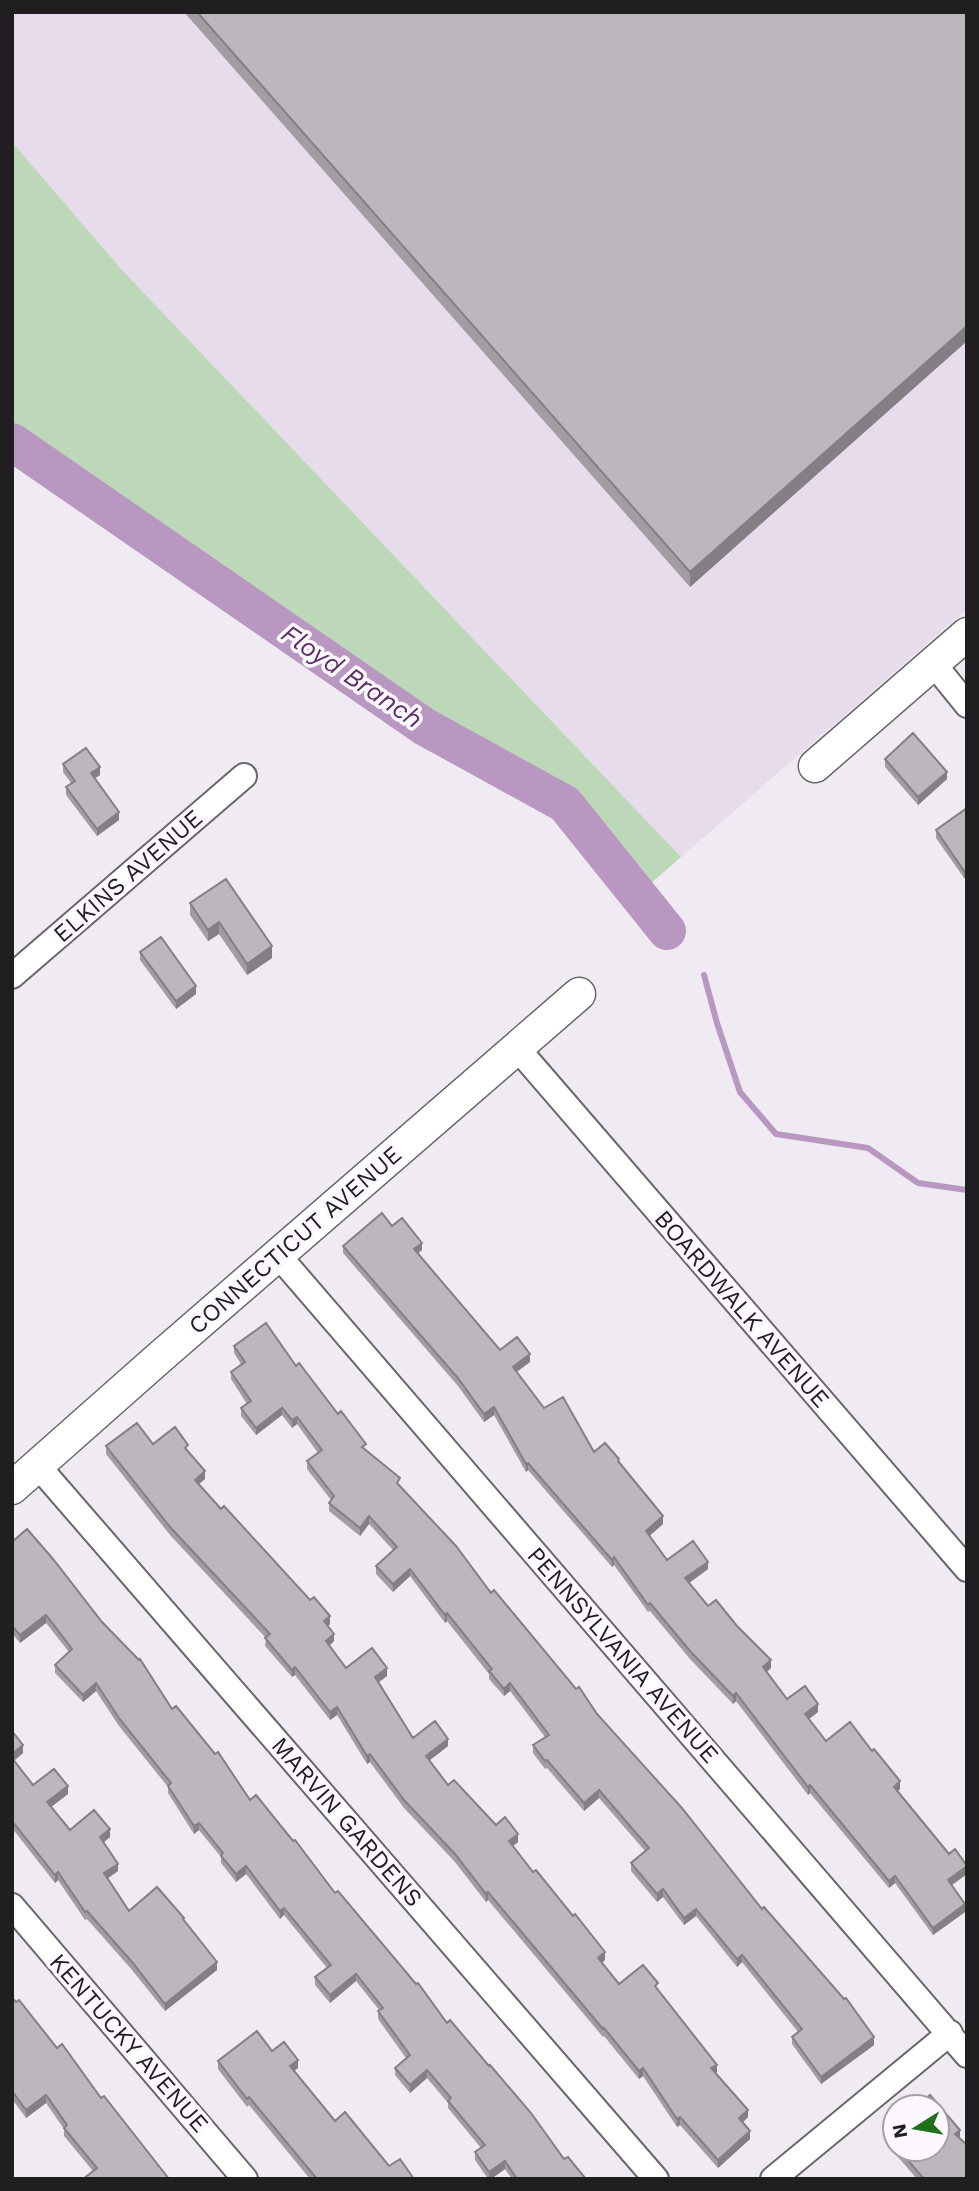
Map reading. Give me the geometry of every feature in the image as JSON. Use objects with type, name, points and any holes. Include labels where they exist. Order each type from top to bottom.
[{"type":"street","points":[[815,766],[967,634]]},
{"type":"street","points":[[933,663],[967,705]]},
{"type":"street","name":"ELKINS AVENUE","points":[[12,976],[244,776]]},
{"type":"street","name":"CONNECTICUT AVENUE","points":[[12,1488],[579,994]]},
{"type":"street","name":"BOARDWALK AVENUE","points":[[517,1048],[967,1569]]},
{"type":"street","name":"PENNSYLVANIA AVENUE","points":[[278,1255],[967,2055]]},
{"type":"street","name":"MARVIN GARDENS","points":[[38,1466],[656,2179]]},
{"type":"street","name":"KENTUCKY AVENUE","points":[[12,1906],[245,2179]]},
{"type":"street","points":[[772,2179],[950,2033]]},
{"type":"shaded area","points":[[12,12],[967,12],[967,609],[681,857],[122,270],[12,142]]},
{"type":"green space","points":[[12,142],[122,270],[681,857],[635,897],[541,802],[475,760],[408,724],[322,658],[66,472],[12,440]]},
{"type":"building","points":[[197,12],[967,12],[967,326],[690,572]]},
{"type":"building","points":[[913,733],[947,772],[918,797],[885,759]]},
{"type":"building","points":[[86,748],[100,767],[91,773],[119,812],[97,829],[66,787],[75,781],[63,764]]},
{"type":"building","points":[[967,808],[967,870],[964,871],[936,830]]},
{"type":"building","points":[[226,879],[272,946],[247,964],[219,922],[208,930],[190,903]]},
{"type":"building","points":[[161,937],[196,986],[176,1001],[140,952]]},
{"type":"building","points":[[382,1213],[392,1226],[402,1218],[422,1243],[414,1249],[500,1350],[517,1337],[530,1354],[513,1367],[544,1408],[563,1397],[594,1452],[605,1443],[619,1459],[663,1516],[646,1531],[667,1560],[693,1541],[708,1562],[685,1578],[708,1606],[716,1600],[771,1660],[763,1667],[787,1699],[805,1686],[818,1704],[805,1714],[826,1741],[850,1722],[872,1751],[874,1749],[900,1781],[894,1787],[949,1854],[955,1849],[967,1866],[948,1880],[965,1904],[933,1928],[895,1876],[889,1881],[810,1785],[808,1787],[736,1693],[733,1696],[690,1651],[650,1603],[648,1605],[614,1557],[612,1560],[528,1463],[526,1464],[494,1407],[484,1414],[458,1378],[343,1246]]},
{"type":"building","points":[[266,1323],[296,1366],[299,1363],[338,1414],[341,1411],[366,1444],[362,1447],[400,1478],[397,1483],[456,1546],[491,1593],[494,1590],[576,1689],[579,1687],[597,1714],[681,1807],[762,1909],[764,1907],[844,1999],[846,1998],[874,2037],[821,2077],[792,2037],[802,2029],[742,1955],[737,1959],[696,1909],[684,1918],[663,1889],[657,1894],[631,1863],[649,1848],[599,1790],[584,1803],[547,1760],[545,1761],[533,1745],[549,1735],[510,1683],[504,1689],[489,1671],[492,1669],[447,1613],[445,1615],[410,1569],[393,1584],[376,1566],[397,1547],[369,1516],[360,1528],[329,1503],[334,1496],[307,1461],[322,1450],[297,1417],[292,1420],[282,1408],[256,1428],[241,1408],[251,1401],[231,1372],[245,1362],[234,1346]]},
{"type":"building","points":[[137,1423],[153,1444],[175,1427],[188,1445],[185,1448],[205,1471],[195,1480],[221,1509],[224,1506],[310,1600],[314,1597],[330,1616],[324,1621],[334,1634],[326,1641],[346,1668],[372,1648],[387,1668],[375,1677],[413,1738],[435,1721],[448,1739],[426,1756],[448,1785],[454,1780],[496,1825],[505,1817],[518,1834],[509,1841],[533,1872],[536,1870],[573,1916],[575,1914],[605,1952],[598,1958],[619,1984],[643,1965],[658,1983],[655,1986],[717,2065],[711,2068],[748,2110],[739,2118],[750,2131],[718,2160],[680,2117],[677,2119],[643,2068],[639,2071],[488,1892],[486,1894],[455,1854],[404,1800],[370,1754],[367,1756],[337,1707],[330,1712],[295,1667],[292,1670],[265,1638],[270,1634],[170,1527],[106,1446]]},
{"type":"building","points":[[27,1529],[102,1622],[140,1659],[172,1709],[176,1706],[215,1754],[218,1752],[250,1800],[256,1795],[293,1841],[295,1840],[335,1893],[338,1891],[416,1984],[418,1983],[447,2023],[450,2020],[531,2113],[564,2159],[568,2157],[586,2179],[517,2179],[505,2161],[489,2172],[475,2152],[485,2145],[448,2101],[451,2098],[427,2070],[410,2085],[395,2068],[410,2055],[378,2011],[383,2008],[356,1974],[330,1995],[315,1977],[331,1965],[284,1908],[280,1911],[246,1866],[236,1874],[199,1823],[194,1826],[168,1786],[171,1783],[119,1718],[96,1683],[83,1695],[55,1665],[72,1649],[46,1615],[20,1635],[12,1626],[12,1542]]},
{"type":"building","points":[[12,1731],[23,1745],[12,1754]]},
{"type":"building","points":[[12,1758],[33,1785],[54,1769],[68,1786],[47,1802],[70,1830],[94,1810],[110,1829],[100,1837],[118,1864],[104,1873],[129,1911],[157,1887],[217,1962],[165,2004],[132,1962],[87,1911],[85,1912],[58,1872],[55,1875],[12,1821]]},
{"type":"building","points":[[12,1998],[16,2002],[19,2000],[57,2048],[62,2044],[101,2098],[104,2096],[169,2179],[83,2179],[97,2168],[64,2128],[67,2125],[46,2095],[26,2110],[12,2091]]},
{"type":"building","points":[[257,2031],[272,2051],[284,2042],[298,2060],[290,2066],[335,2121],[345,2112],[389,2166],[400,2159],[414,2179],[317,2179],[249,2097],[247,2099],[218,2061]]},
{"type":"building","points":[[951,2120],[960,2130],[955,2134],[967,2145],[967,2179],[924,2179],[910,2163],[951,2163]]},
{"type":"waterway","name":"Floyd Branch","points":[[12,442],[425,727],[565,804],[667,931]]},
{"type":"waterway","name":"Floyd Branch","points":[[704,975],[740,1092],[776,1134],[868,1148],[918,1183],[967,1190]]}]
